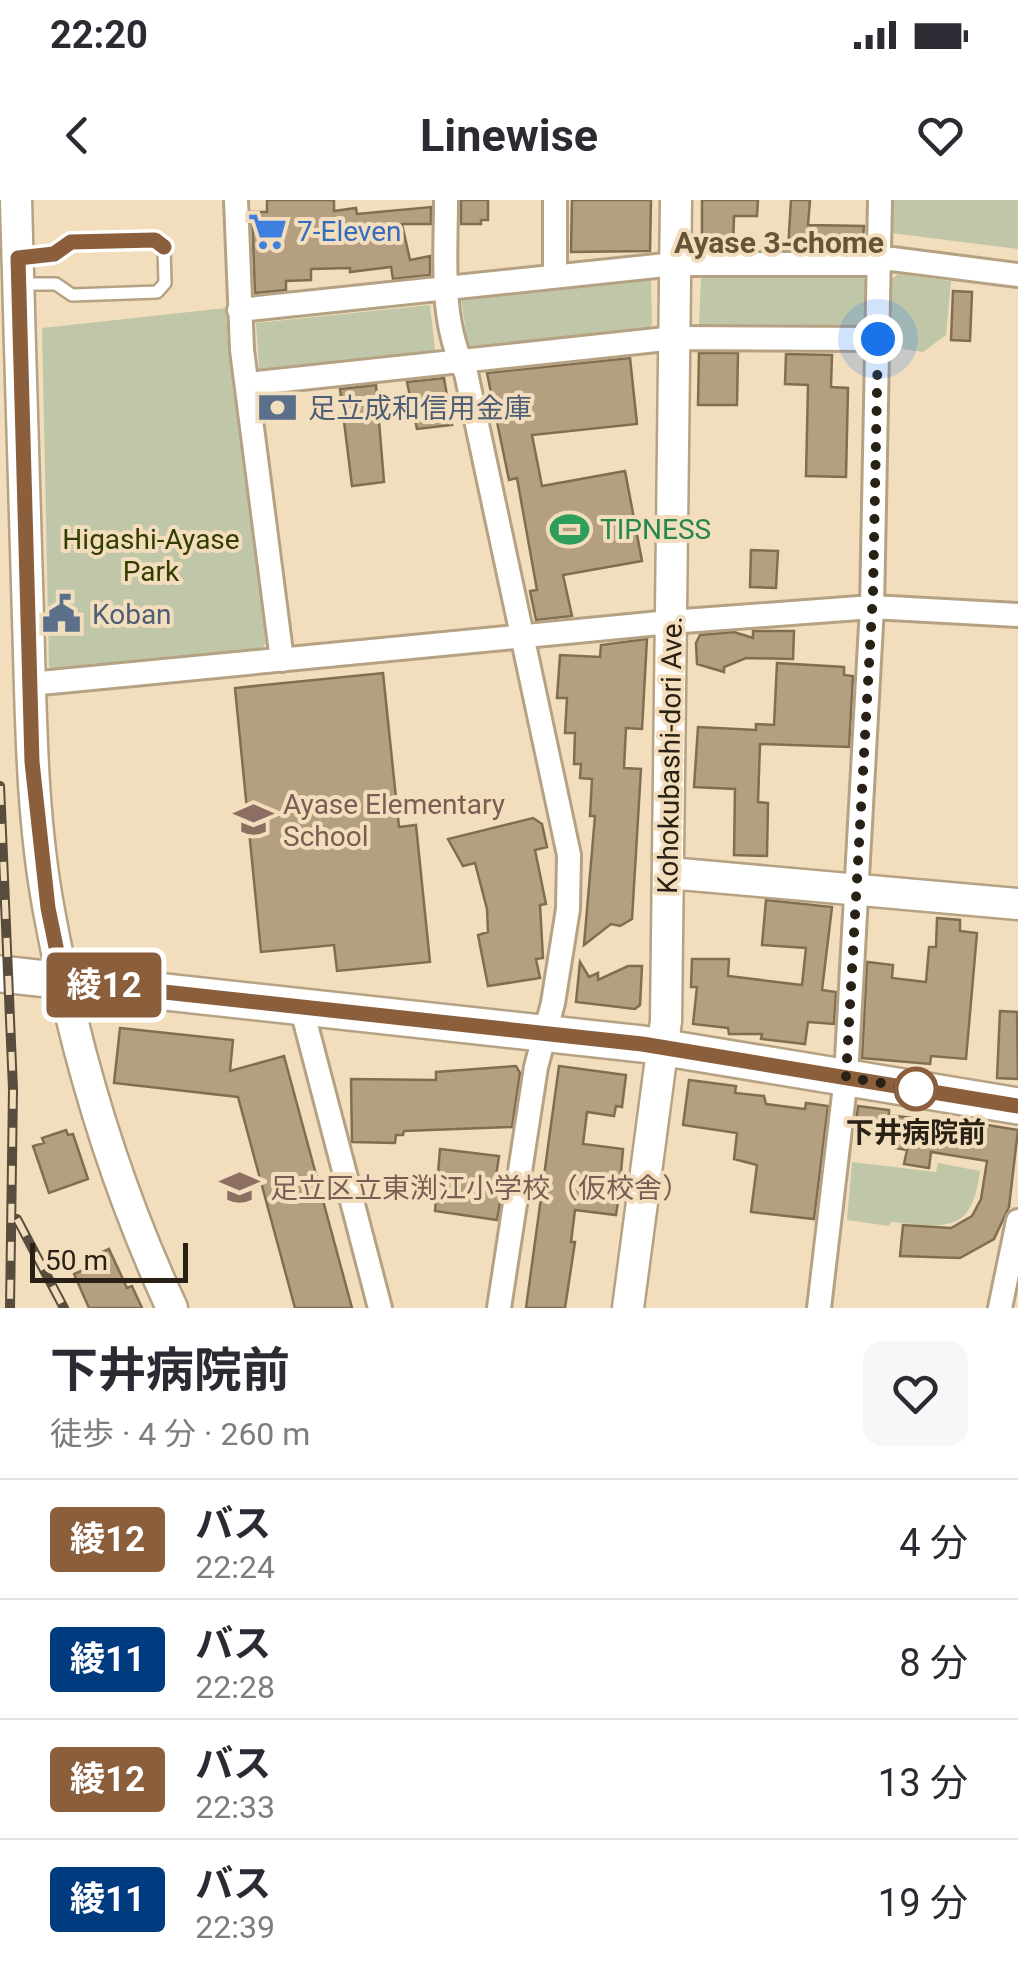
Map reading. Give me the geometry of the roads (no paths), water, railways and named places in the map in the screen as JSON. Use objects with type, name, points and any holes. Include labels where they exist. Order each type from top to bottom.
[{"type":"main road","points":[[0,974],[664,1047],[1018,1106]]},
{"type":"street","points":[[16,200],[12,525],[30,684],[32,762],[48,908],[102,1132],[130,1212],[172,1308]]},
{"type":"street","points":[[236,200],[239,310],[282,660]]},
{"type":"street","points":[[446,200],[446,287],[455,353],[466,374],[569,855],[565,928],[554,1002],[543,1033],[499,1308]]},
{"type":"street","points":[[555,200],[555,275]]},
{"type":"street","name":"Kohokubashi-dori Ave.","points":[[628,1308],[664,1047],[676,200]]},
{"type":"street","points":[[819,1308],[846,1077],[872,607],[880,200]]},
{"type":"street","points":[[239,310],[675,264],[892,259],[1018,275]]},
{"type":"street","points":[[247,384],[675,338],[878,339]]},
{"type":"street","points":[[30,684],[670,622],[872,607],[1018,615]]},
{"type":"street","points":[[669,873],[1018,904]]},
{"type":"street","points":[[301,1006],[380,1308]]},
{"type":"street","points":[[1000,1308],[1018,1221]]},
{"type":"lane","points":[[155,240],[164,247],[165,283],[157,292],[72,295],[56,284],[18,271],[71,242],[155,240]]},
{"type":"railway","points":[[0,786],[13,1089],[10,1308]]},
{"type":"railway","points":[[17,1219],[64,1308]]},
{"type":"place","name":"7-Eleven","points":[[267,231]]},
{"type":"place","name":"足立成和信用金庫","points":[[278,408]]},
{"type":"place","name":"TIPNESS","points":[[570,529]]},
{"type":"place","name":"Koban","points":[[62,614]]},
{"type":"place","name":"Ayase Elementary School","points":[[253,820]]},
{"type":"place","name":"下井病院前","points":[[916,1089]]},
{"type":"place","name":"足立区立東渕江小学校（仮校舎）","points":[[240,1188]]},
{"type":"district","name":"Ayase 3-chome","points":[[779,242]]},
{"type":"park label","name":"Higashi-Ayase Park","points":[[151,555]]}]
